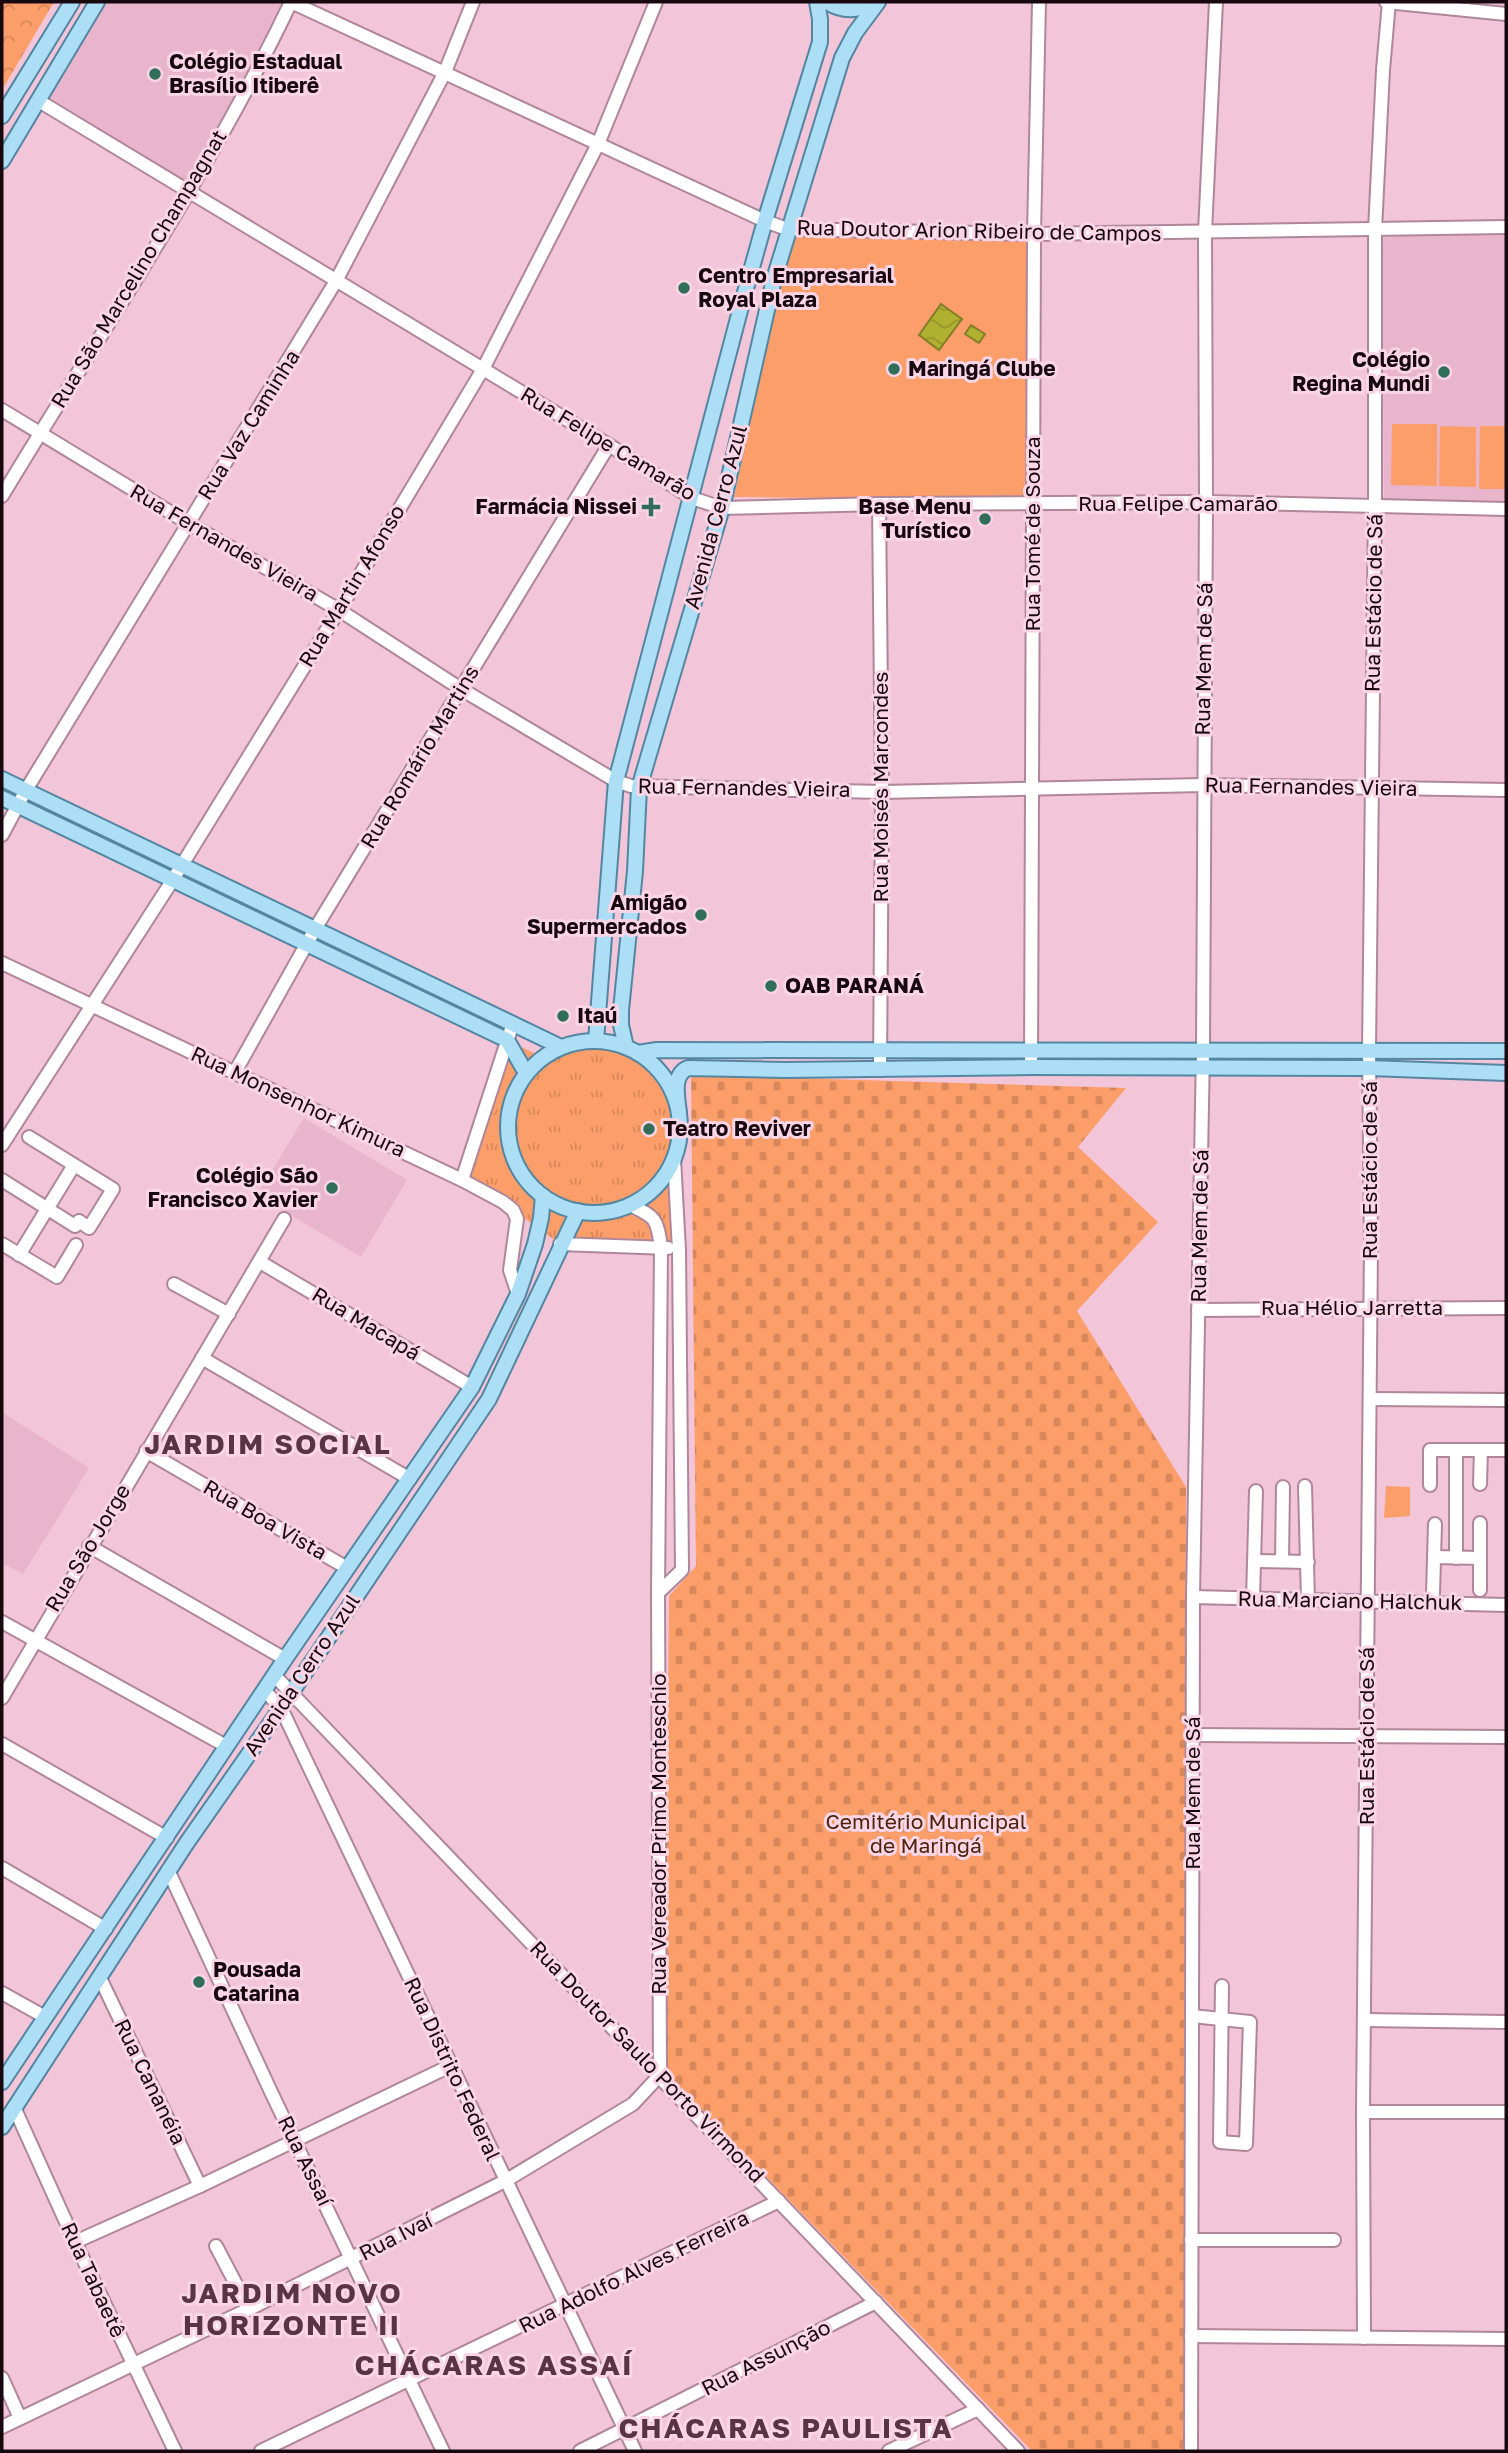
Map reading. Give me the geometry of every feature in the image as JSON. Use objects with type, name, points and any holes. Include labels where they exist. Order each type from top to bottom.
[{"type":"main road","points":[[2,116],[72,2]]},
{"type":"main road","name":"Avenida Cerro Azul","points":[[596,1041],[616,781],[765,221],[820,42],[817,2]]},
{"type":"main road","points":[[827,2],[846,10],[859,9],[878,2]]},
{"type":"main road","name":"Avenida Cerro Azul","points":[[632,1050],[621,1026],[621,1010],[635,871],[639,788],[722,508],[787,229],[842,58],[855,33],[878,2]]},
{"type":"main road","points":[[2,161],[94,3]]},
{"type":"main road","points":[[2,779],[561,1047]]},
{"type":"main road","points":[[2,799],[507,1040],[526,1073]]},
{"type":"main road","points":[[1506,1051],[632,1050],[596,1041],[561,1047],[542,1057],[526,1073],[514,1092],[508,1114],[508,1138],[520,1170],[542,1196],[578,1211],[606,1212],[630,1205],[648,1193],[664,1177],[674,1158],[679,1136],[677,1077],[682,1070],[688,1068],[1369,1068],[1506,1073]]},
{"type":"main road","points":[[632,1050],[657,1069],[671,1090],[679,1114]]},
{"type":"main road","name":"Avenida Cerro Azul","points":[[5,2077],[274,1675],[472,1387],[518,1294],[535,1244],[542,1196]]},
{"type":"main road","name":"Avenida Cerro Azul","points":[[4,2124],[168,1870],[281,1708],[489,1399],[560,1244],[578,1211]]},
{"type":"main road","points":[[493,1345],[510,1354]]},
{"type":"main road","points":[[186,1844],[189,1831],[201,1809],[200,1799],[193,1798]]},
{"type":"main road","points":[[45,2017],[31,2049],[38,2056],[50,2053]]},
{"type":"main road","points":[[4,2124],[21,2077],[15,2071],[5,2077]]},
{"type":"street","name":"Rua Doutor Arion Ribeiro de Campos","points":[[291,2],[787,229],[1034,234],[1506,227]]},
{"type":"street","name":"Rua São Marcelino Champagnat","points":[[2,496],[189,192],[270,46],[291,2]]},
{"type":"street","name":"Rua Vaz Caminha","points":[[2,835],[26,790],[336,281],[445,72],[473,2]]},
{"type":"street","name":"Rua Martin Afonso","points":[[2,1145],[172,881],[483,369],[598,144],[656,2]]},
{"type":"street","name":"Rua Tomé de Souza","points":[[1031,1067],[1034,234],[1039,2]]},
{"type":"street","name":"Rua Mem de Sá","points":[[1191,2451],[1193,1597],[1203,1050],[1205,232],[1216,2]]},
{"type":"street","points":[[1388,2],[1506,14]]},
{"type":"street","name":"Rua Estácio de Sá","points":[[1364,2338],[1363,2112],[1371,1247],[1369,1051],[1375,230],[1382,70],[1388,2]]},
{"type":"street","name":"Rua Felipe Camarão","points":[[39,101],[609,445],[692,498],[722,508],[1206,502],[1506,509]]},
{"type":"street","name":"Rua Fernandes Vieira","points":[[2,410],[188,523],[339,610],[461,689],[616,781],[639,788],[882,792],[1203,785],[1506,790]]},
{"type":"street","name":"Rua Romário Martins","points":[[235,1072],[315,929],[609,445]]},
{"type":"street","name":"Rua Moisés Marcondes","points":[[879,504],[882,792],[880,1070]]},
{"type":"street","name":"Rua Monsenhor Kimura","points":[[2,963],[462,1180],[503,1202],[513,1210],[517,1219],[510,1270],[518,1294]]},
{"type":"street","points":[[462,1180],[513,1023]]},
{"type":"street","points":[[2,1180],[75,1226],[79,1221],[89,1227],[113,1189],[29,1136]]},
{"type":"street","points":[[658,1592],[682,1570],[679,1250],[674,1158]]},
{"type":"street","points":[[19,1255],[74,1165]]},
{"type":"street","name":"Rua Vereador Primo Monteschio","points":[[630,1205],[652,1215],[657,1222],[661,1247],[658,1592],[660,2075]]},
{"type":"street","name":"Rua São Jorge","points":[[2,1698],[89,1546],[284,1219]]},
{"type":"street","points":[[2,1244],[57,1277],[76,1245]]},
{"type":"street","points":[[560,1244],[679,1250]]},
{"type":"street","name":"Rua Macapá","points":[[260,1262],[472,1387]]},
{"type":"street","points":[[174,1284],[229,1314]]},
{"type":"street","name":"Rua Hélio Jarretta","points":[[1198,1310],[1506,1308]]},
{"type":"street","points":[[202,1358],[410,1479]]},
{"type":"street","points":[[1370,1399],[1506,1400]]},
{"type":"street","points":[[1430,1485],[1430,1450],[1506,1450]]},
{"type":"street","points":[[1456,1450],[1457,1558]]},
{"type":"street","points":[[1480,1484],[1481,1450]]},
{"type":"street","name":"Rua Boa Vista","points":[[146,1451],[347,1568]]},
{"type":"street","points":[[1305,1486],[1308,1600]]},
{"type":"street","points":[[1282,1561],[1283,1487]]},
{"type":"street","points":[[1253,1599],[1256,1491]]},
{"type":"street","points":[[1480,1523],[1480,1590]]},
{"type":"street","points":[[1433,1594],[1436,1524]]},
{"type":"street","points":[[89,1546],[285,1659]]},
{"type":"street","points":[[1434,1558],[1480,1558]]},
{"type":"street","points":[[1255,1561],[1308,1562]]},
{"type":"street","name":"Rua Marciano Halchuk","points":[[1193,1597],[1506,1605]]},
{"type":"street","points":[[2,1622],[226,1746]]},
{"type":"street","name":"Rua Doutor Saulo Porto Virmond","points":[[274,1675],[1018,2451]]},
{"type":"street","name":"Rua Distrito Federal","points":[[264,1690],[281,1708],[635,2451]]},
{"type":"street","points":[[1194,1735],[1506,1737]]},
{"type":"street","points":[[2,1744],[167,1838]]},
{"type":"street","points":[[2,1868],[106,1929]]},
{"type":"street","name":"Rua Assaí","points":[[168,1870],[443,2451]]},
{"type":"street","name":"Rua Cananéia","points":[[100,1978],[200,2186]]},
{"type":"street","points":[[1192,2016],[1222,2019],[1250,2022],[1246,2144],[1220,2142],[1222,2019],[1222,1986]]},
{"type":"street","points":[[2,1993],[45,2017]]},
{"type":"street","points":[[1364,2020],[1506,2022]]},
{"type":"street","points":[[75,2242],[200,2186],[450,2066]]},
{"type":"street","name":"Rua Ivaí","points":[[2,2427],[249,2309],[505,2181],[633,2104],[660,2075]]},
{"type":"street","name":"Rua Tabaetê","points":[[14,2107],[175,2451]]},
{"type":"street","points":[[1363,2112],[1506,2112]]},
{"type":"street","name":"Rua Adolfo Alves Ferreira","points":[[261,2451],[779,2201]]},
{"type":"street","points":[[1191,2240],[1334,2240]]},
{"type":"street","points":[[216,2246],[249,2309]]},
{"type":"street","name":"Rua Assunção","points":[[580,2451],[876,2302]]},
{"type":"street","points":[[1191,2336],[1506,2339]]},
{"type":"street","points":[[2,2378],[20,2418]]},
{"type":"street","points":[[889,2451],[978,2409]]},
{"type":"shaded area","name":"Colégio Estadual Brasílio Itiberê","points":[[97,2],[291,2],[189,192],[39,101]]},
{"type":"shaded area","name":"Colégio Regina Mundi","points":[[1506,231],[1506,508],[1384,507],[1382,237]]},
{"type":"shaded area","name":"Colégio São Francisco Xavier","points":[[304,1118],[407,1180],[361,1257],[257,1195]]},
{"type":"shaded area","points":[[2,1412],[89,1468],[23,1574],[2,1563]]},
{"type":"green space","points":[[2,2],[54,2],[2,90]]},
{"type":"green space","name":"Maringá Clube","points":[[791,234],[1027,241],[1025,500],[734,497]]},
{"type":"green space","points":[[1392,424],[1437,424],[1437,486],[1391,485]]},
{"type":"green space","points":[[1440,426],[1476,427],[1476,487],[1439,486]]},
{"type":"green space","points":[[1480,426],[1506,426],[1506,489],[1479,489]]},
{"type":"green space","points":[[507,1040],[542,1057],[577,1043],[612,1043],[628,1049],[656,1069],[675,1098],[679,1115],[674,1192],[679,1250],[560,1244],[513,1210],[462,1180]]},
{"type":"green space","name":"Cemitério Municipal de Maringá","points":[[691,1075],[1126,1088],[1078,1147],[1158,1222],[1077,1311],[1186,1487],[1184,2451],[1032,2451],[665,2072],[669,1596],[696,1566]]},
{"type":"green space","points":[[1386,1486],[1410,1487],[1410,1516],[1384,1518]]},
{"type":"water","points":[[941,304],[962,319],[939,350],[919,335]]},
{"type":"water","points":[[971,325],[985,334],[979,343],[965,334]]},
{"type":"place","name":"Colégio Estadual Brasílio Itiberê","points":[[155,74]]},
{"type":"place","name":"Centro Empresarial Royal Plaza","points":[[684,288]]},
{"type":"place","name":"Maringá Clube","points":[[894,369]]},
{"type":"place","name":"Colégio Regina Mundi","points":[[1444,372]]},
{"type":"place","name":"Farmácia Nissei","points":[[651,507]]},
{"type":"place","name":"Base Menu Turístico","points":[[985,519]]},
{"type":"place","name":"Amigão Supermercados","points":[[701,915]]},
{"type":"place","name":"OAB PARANÁ","points":[[771,986]]},
{"type":"place","name":"Itaú","points":[[563,1016]]},
{"type":"place","name":"Teatro Reviver","points":[[649,1129]]},
{"type":"place","name":"Colégio São Francisco Xavier","points":[[332,1188]]},
{"type":"place","name":"Pousada Catarina","points":[[199,1982]]},
{"type":"district","name":"JARDIM SOCIAL","points":[[268,1444]]},
{"type":"district","name":"JARDIM NOVO HORIZONTE II","points":[[292,2309]]},
{"type":"district","name":"CHÁCARAS ASSAÍ","points":[[494,2365]]},
{"type":"district","name":"CHÁCARAS PAULISTA","points":[[786,2428]]}]
